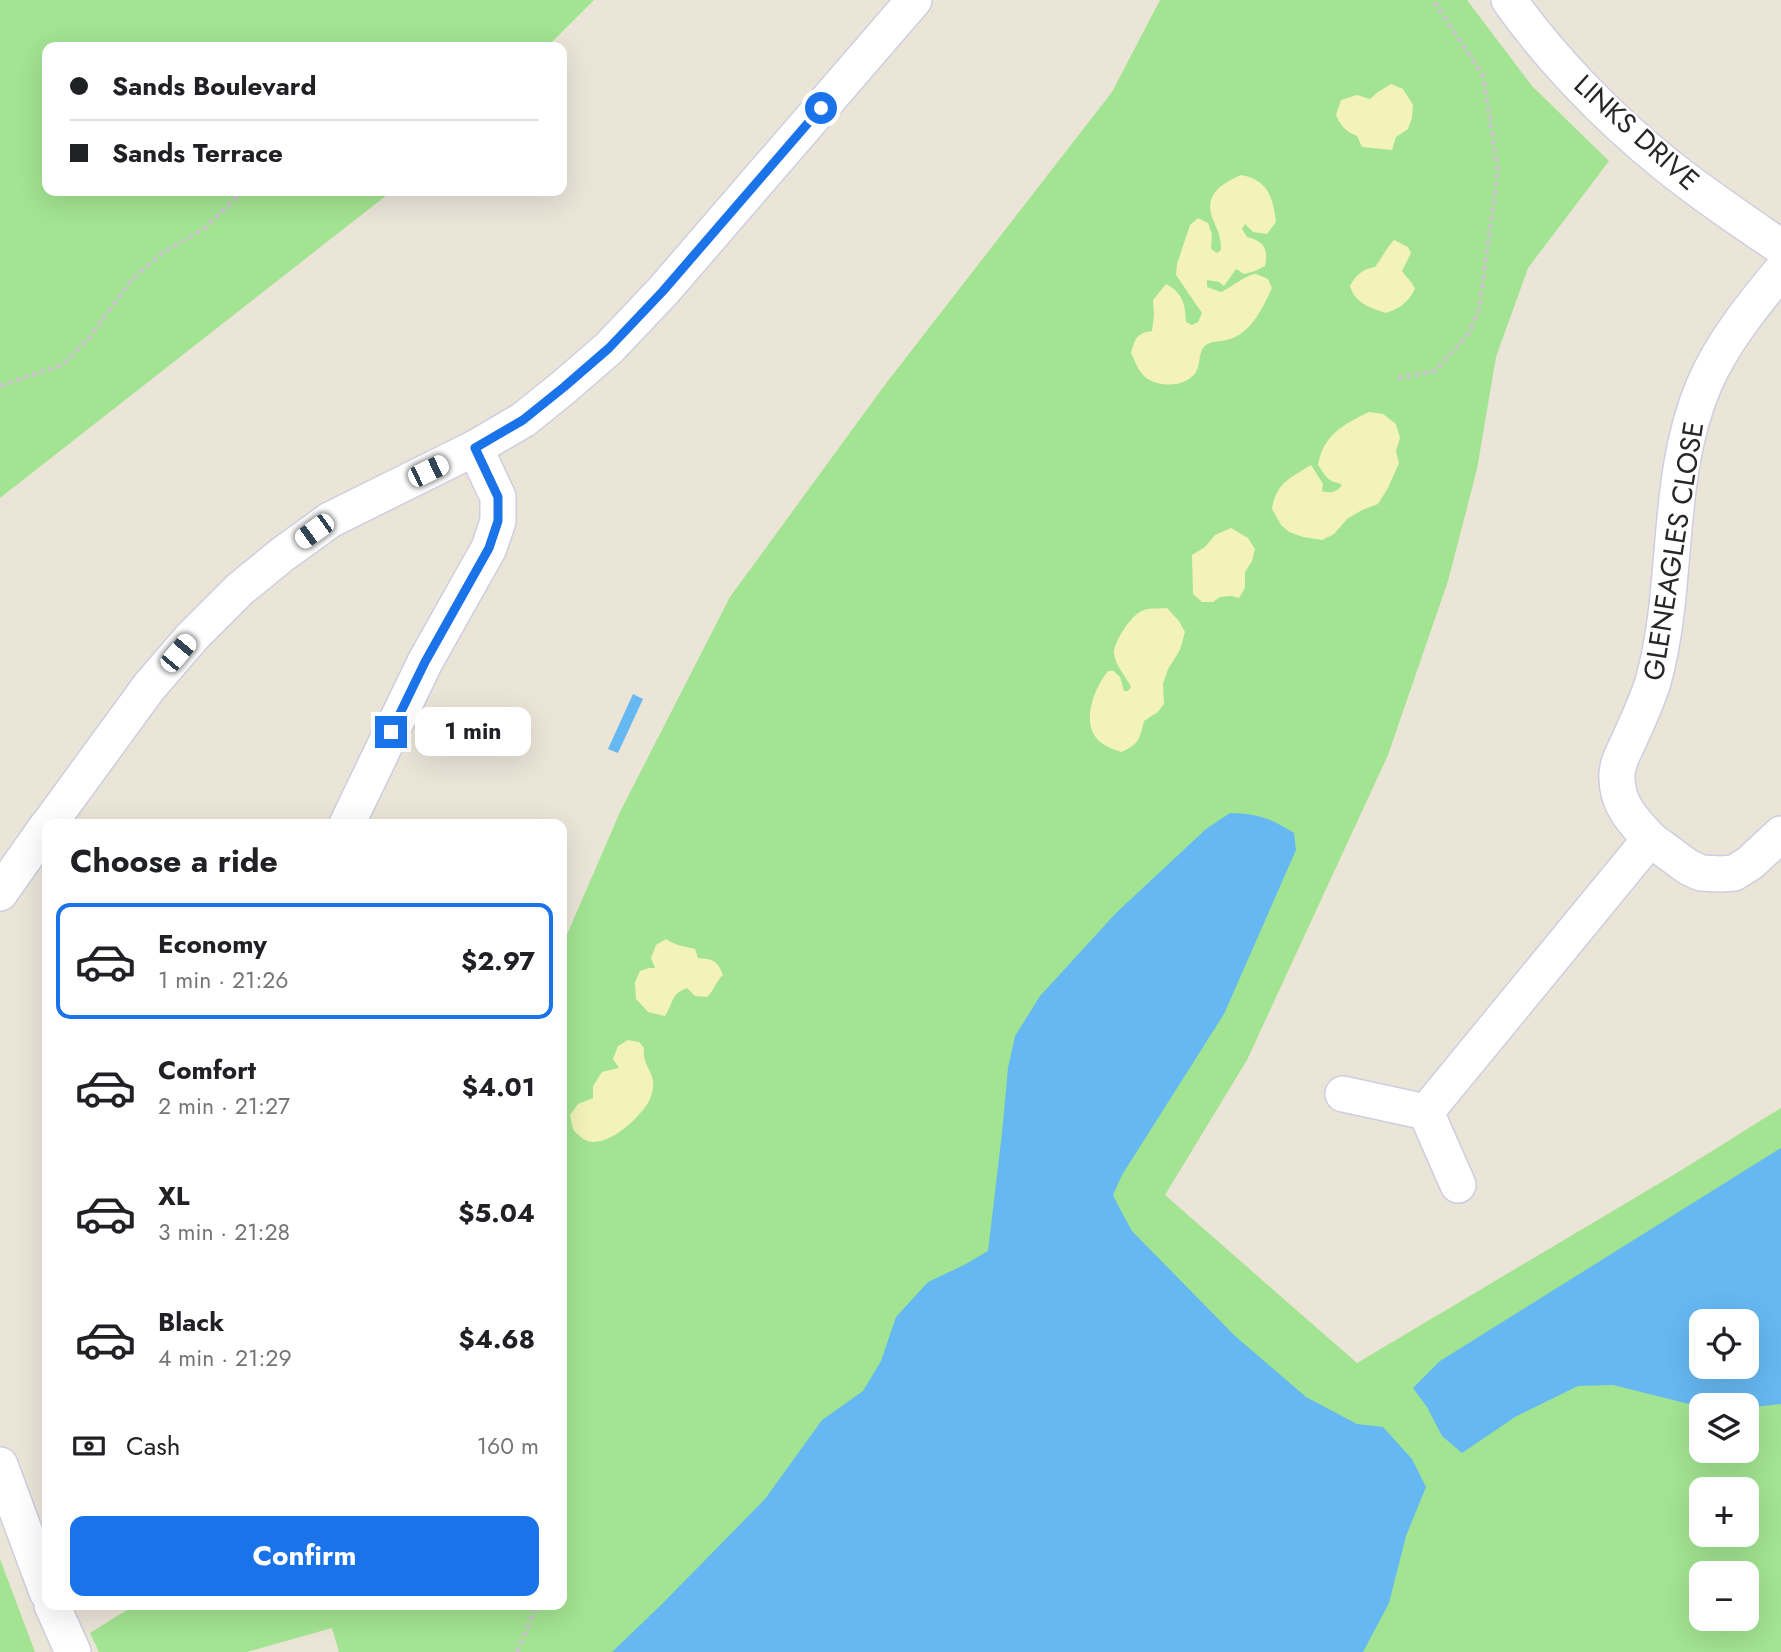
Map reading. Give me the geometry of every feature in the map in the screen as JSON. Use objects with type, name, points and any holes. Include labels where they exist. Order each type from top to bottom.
[{"type":"street","points":[[52,819],[149,687],[192,637],[240,589],[330,520],[475,448],[523,420],[609,348],[663,291],[914,0]]},
{"type":"street","name":"LINKS DRIVE","points":[[1509,0],[1556,57],[1613,118],[1663,162],[1781,247]]},
{"type":"street","name":"GLENEAGLES CLOSE","points":[[1781,271],[1752,307],[1704,385],[1681,465],[1660,652],[1643,711],[1617,773],[1622,804],[1633,821],[1650,839],[1688,867],[1701,873],[1734,873],[1750,863],[1781,834]]},
{"type":"street","points":[[349,819],[425,662],[489,548],[498,521],[498,497],[475,448]]},
{"type":"street","points":[[0,893],[42,834]]},
{"type":"street","points":[[1426,1112],[1650,839]]},
{"type":"street","points":[[1343,1094],[1426,1112]]},
{"type":"street","points":[[1426,1112],[1458,1185]]},
{"type":"street","points":[[0,1465],[42,1574]]},
{"type":"street","points":[[56,1610],[73,1652]]},
{"type":"path","points":[[1398,378],[1436,371],[1469,333],[1479,309],[1498,171],[1483,75],[1433,0]]},
{"type":"path","points":[[0,386],[62,365],[89,338],[131,279],[162,253],[205,228],[238,196]]},
{"type":"path","points":[[517,1652],[535,1610]]},
{"type":"green space","points":[[0,0],[594,0],[552,42],[42,42],[42,196],[386,196],[0,498]]},
{"type":"green space","points":[[1160,0],[1467,0],[1532,86],[1609,161],[1528,268],[1496,357],[1477,469],[1448,581],[1388,755],[1247,1060],[1165,1195],[1357,1363],[1781,1108],[1781,1652],[339,1652],[332,1628],[247,1652],[99,1652],[90,1633],[127,1610],[567,1610],[567,934],[620,812],[730,597],[884,386],[1112,92]]},
{"type":"green space","points":[[0,1559],[35,1652],[0,1652]]},
{"type":"sand","points":[[1391,84],[1403,89],[1413,105],[1408,129],[1396,137],[1392,150],[1362,147],[1357,136],[1342,125],[1336,115],[1341,100],[1357,95],[1370,99]]},
{"type":"sand","points":[[1241,175],[1263,185],[1271,197],[1276,222],[1267,234],[1253,232],[1245,224],[1242,229],[1247,237],[1264,246],[1265,266],[1244,274],[1236,269],[1224,286],[1219,282],[1207,280],[1207,287],[1221,292],[1255,274],[1268,279],[1272,288],[1255,320],[1243,332],[1203,347],[1193,376],[1173,384],[1151,381],[1140,372],[1131,353],[1135,340],[1139,335],[1152,331],[1153,300],[1166,284],[1176,291],[1182,300],[1186,322],[1192,325],[1198,322],[1202,313],[1176,275],[1177,264],[1190,225],[1198,218],[1208,223],[1212,234],[1211,249],[1217,253],[1221,250],[1210,209],[1211,202],[1217,190]]},
{"type":"sand","points":[[1394,240],[1408,247],[1411,253],[1402,271],[1415,289],[1404,304],[1386,313],[1359,301],[1350,286],[1360,273],[1375,267]]},
{"type":"sand","points":[[1369,412],[1383,414],[1396,424],[1400,438],[1396,451],[1399,463],[1378,504],[1347,519],[1334,534],[1322,540],[1289,532],[1281,525],[1272,509],[1281,487],[1311,465],[1323,484],[1322,491],[1331,492],[1338,489],[1342,485],[1328,479],[1318,465],[1321,455],[1336,432]]},
{"type":"sand","points":[[1231,528],[1248,538],[1255,549],[1245,572],[1245,588],[1239,598],[1220,597],[1213,602],[1202,602],[1193,594],[1192,555],[1205,547],[1215,535]]},
{"type":"sand","points":[[1167,608],[1185,632],[1180,650],[1168,669],[1163,684],[1164,704],[1158,712],[1144,721],[1135,744],[1121,752],[1102,744],[1092,731],[1092,704],[1108,671],[1114,671],[1120,677],[1124,691],[1131,687],[1118,667],[1114,653],[1127,624],[1143,610]]},
{"type":"sand","points":[[666,939],[695,949],[698,958],[714,962],[723,975],[707,997],[695,996],[687,988],[678,993],[665,1016],[648,1012],[636,999],[635,982],[640,971],[655,968],[651,958],[656,945]]},
{"type":"sand","points":[[628,1040],[639,1042],[644,1048],[645,1061],[653,1083],[650,1099],[639,1115],[620,1131],[600,1141],[590,1142],[574,1131],[570,1115],[578,1104],[593,1098],[593,1086],[602,1072],[619,1068],[613,1059],[618,1046]]},
{"type":"water","points":[[633,694],[643,699],[618,753],[608,749]]},
{"type":"water","points":[[1230,813],[1257,816],[1286,828],[1294,833],[1296,850],[1224,1014],[1122,1175],[1113,1195],[1132,1231],[1235,1336],[1306,1397],[1357,1424],[1383,1427],[1412,1459],[1426,1487],[1406,1536],[1389,1603],[1363,1652],[612,1652],[765,1499],[822,1420],[863,1391],[881,1361],[896,1317],[928,1282],[988,1251],[1008,1068],[1015,1036],[1040,996],[1116,913],[1206,829]]},
{"type":"water","points":[[1781,1148],[1781,1404],[1759,1407],[1759,1393],[1689,1393],[1689,1404],[1613,1385],[1578,1386],[1515,1417],[1462,1453],[1442,1436],[1427,1407],[1413,1388],[1440,1361]]},
{"type":"route","points":[[391,732],[425,662],[489,548],[498,521],[498,497],[475,448],[523,420],[609,348],[663,291],[821,108]]}]
